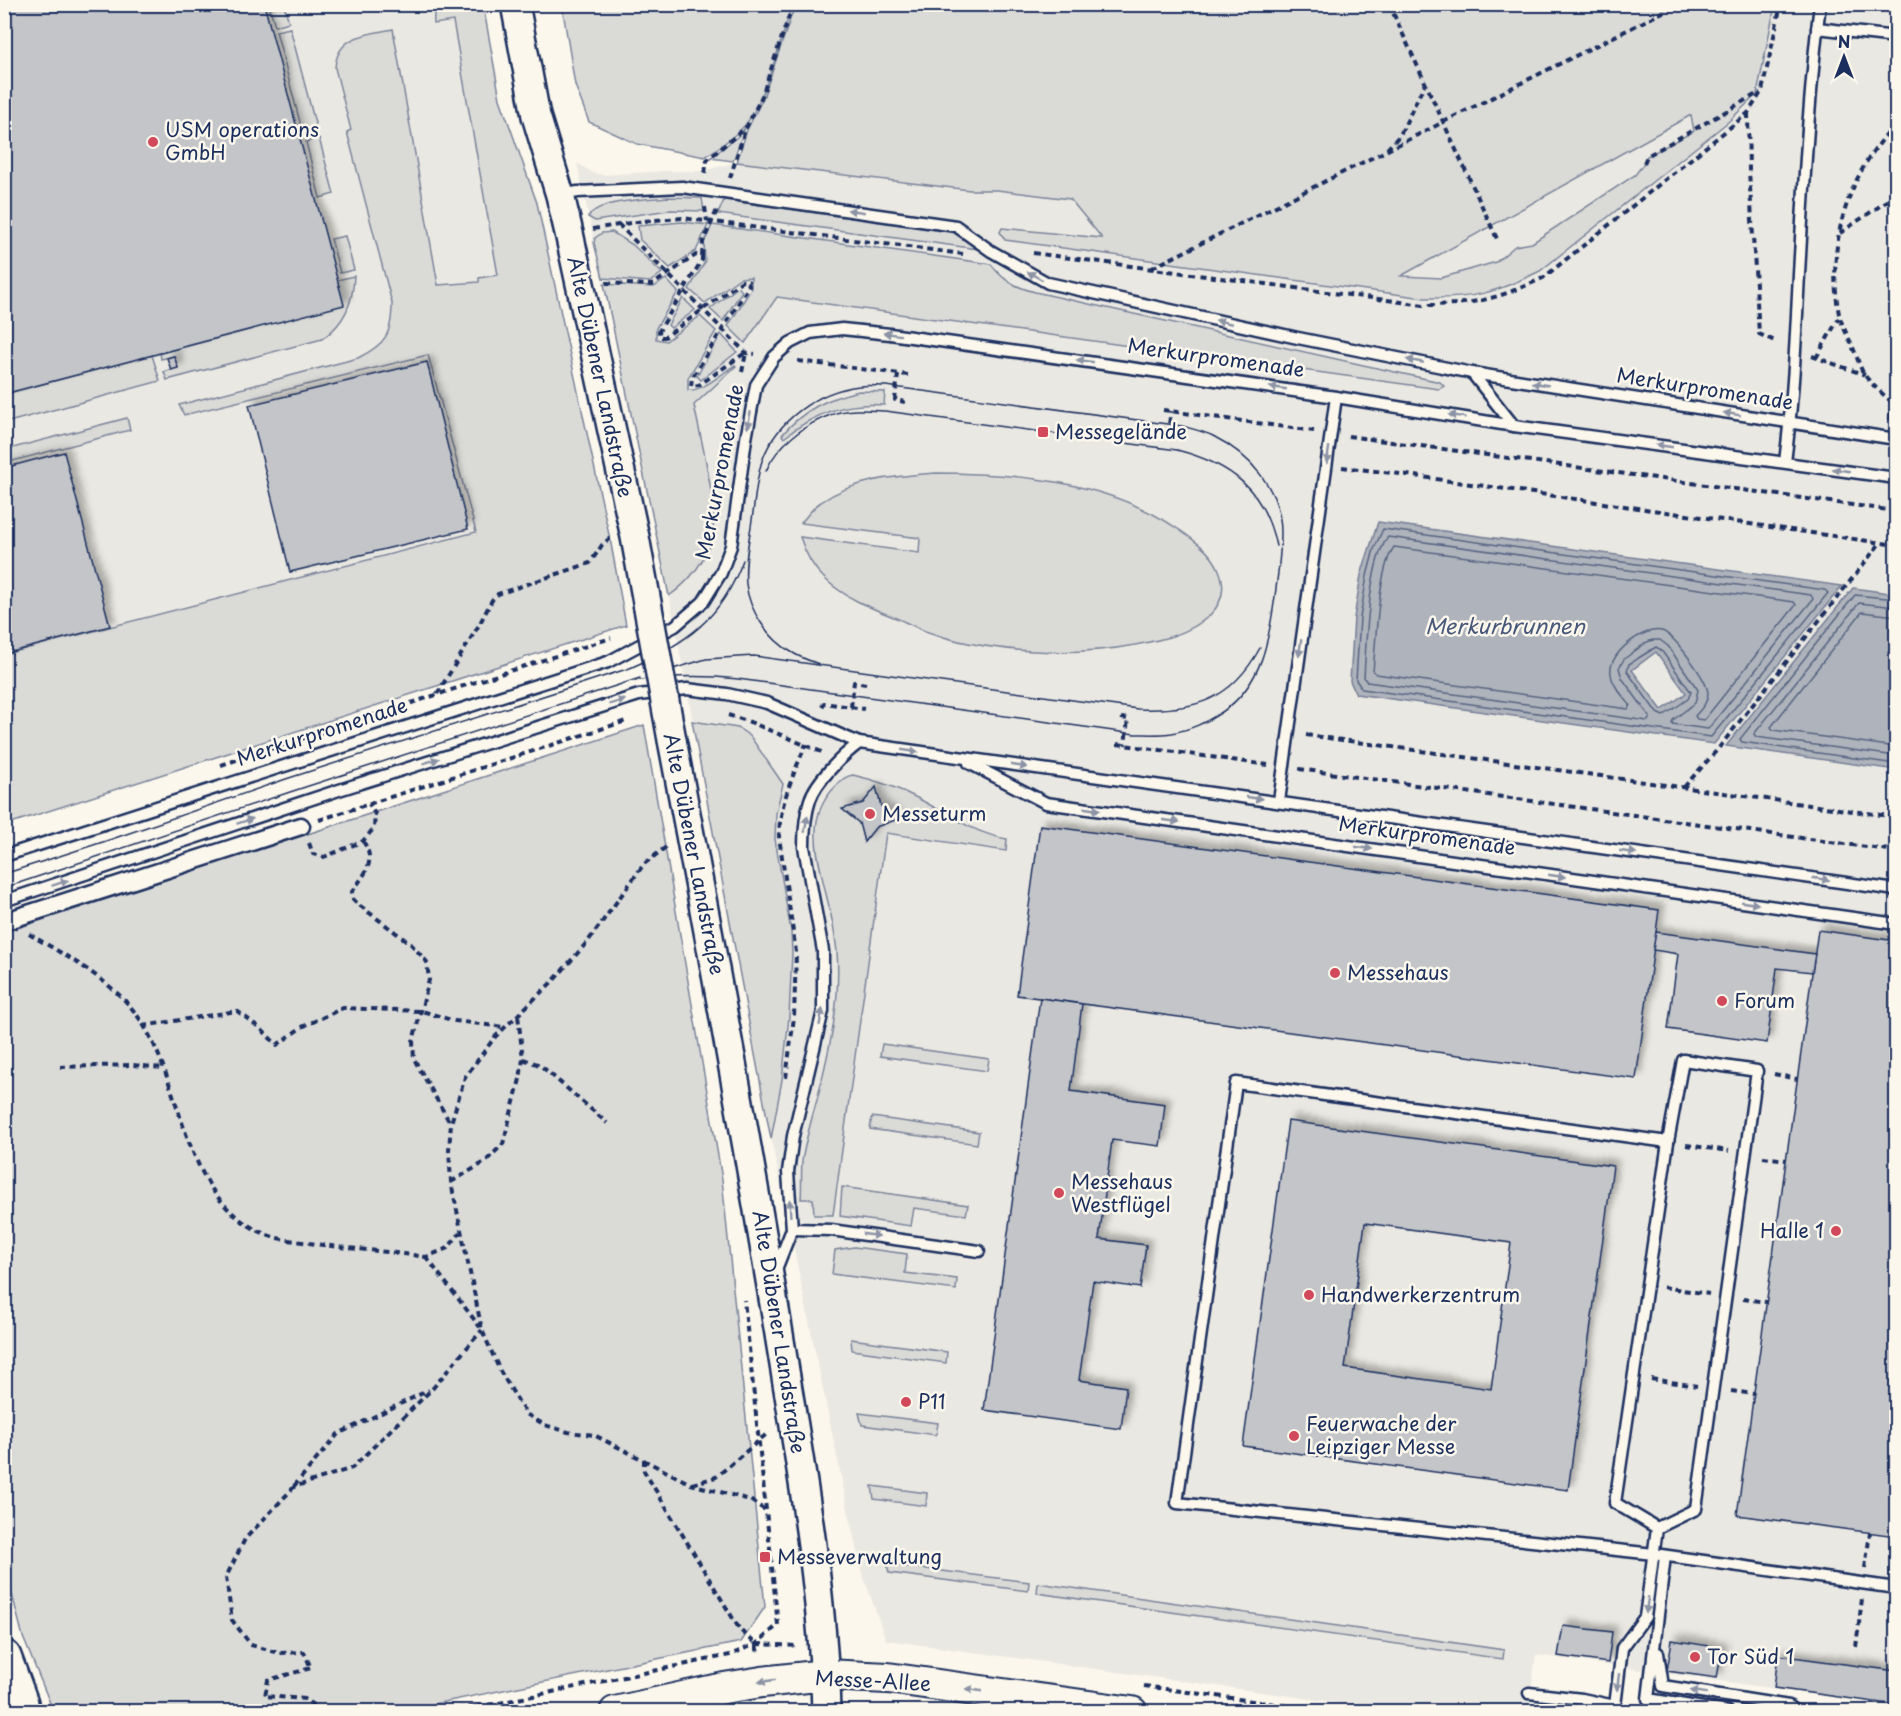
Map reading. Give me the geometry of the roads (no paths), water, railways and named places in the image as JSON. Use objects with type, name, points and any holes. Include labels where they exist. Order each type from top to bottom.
[{"type":"highway","points":[[4,1657],[23,1709]]},
{"type":"main road","name":"Messe-Allee","points":[[615,1712],[762,1682],[824,1661],[888,1678],[1132,1712]]},
{"type":"street","name":"Alte Dübener Landstraße","points":[[515,4],[536,116],[569,233],[633,529],[750,1158],[808,1512],[824,1661],[826,1712]]},
{"type":"street","points":[[6,921],[301,826]]},
{"type":"lane","points":[[1785,462],[1790,424],[1809,109],[1820,4]]},
{"type":"lane","points":[[1817,28],[1896,38]]},
{"type":"lane","name":"Merkurpromenade","points":[[560,195],[682,187],[956,226],[990,251],[1048,283],[1298,338],[1472,373],[1896,439]]},
{"type":"lane","name":"Merkurpromenade","points":[[4,856],[608,662],[675,626],[703,602],[722,573],[731,546],[756,385],[774,357],[790,343],[810,333],[842,329],[925,338],[1336,397],[1514,426],[1896,478]]},
{"type":"lane","points":[[1472,373],[1514,426]]},
{"type":"lane","points":[[1279,801],[1336,397]]},
{"type":"lane","name":"Merkurpromenade","points":[[4,901],[639,695],[687,689],[727,694],[767,703],[859,743],[1896,890]]},
{"type":"lane","points":[[770,1283],[792,1229],[788,1172],[793,1136],[823,1011],[823,951],[804,847],[804,829],[810,798],[838,759],[859,743]]},
{"type":"lane","name":"Merkurpromenade","points":[[961,759],[1046,803],[1896,924]]},
{"type":"lane","points":[[1683,1060],[1757,1071],[1696,1509],[1657,1528],[1615,1503],[1668,1142],[1683,1060]]},
{"type":"lane","points":[[1668,1142],[1236,1083],[1177,1503],[1654,1554],[1896,1588]]},
{"type":"lane","points":[[792,1229],[831,1230],[979,1251]]},
{"type":"lane","points":[[1528,1693],[1582,1699],[1618,1710],[1622,1648],[1645,1617],[1657,1528]]},
{"type":"lane","points":[[1665,1556],[1648,1699],[1728,1712]]},
{"type":"lane","points":[[1656,1638],[1663,1686],[1789,1706],[1797,1712]]},
{"type":"water","name":"Merkurbrunnen","points":[[1378,522],[1842,586],[1714,744],[1356,694],[1350,681],[1354,618],[1361,575]],"holes":[[[1656,652],[1686,693],[1662,710],[1632,670]]]},
{"type":"water","points":[[1853,588],[1896,594],[1896,770],[1726,746]]},
{"type":"tram line","points":[[633,681],[685,677],[738,679],[1135,734],[1167,734],[1186,730],[1210,719],[1236,701],[1255,675],[1261,660],[1270,629],[1280,556],[1280,516],[1275,501],[1269,487],[1239,453],[1213,436],[1182,426],[886,386],[859,386],[828,394],[800,410],[777,433],[768,446],[758,475],[746,568],[746,584],[751,604],[768,633],[784,647],[819,664]]},
{"type":"tram line","points":[[766,471],[777,452],[803,429],[833,414],[852,410],[885,411],[1177,450],[1214,463],[1229,471],[1242,482],[1254,494],[1263,509],[1271,526],[1276,546]]},
{"type":"tram line","points":[[4,874],[286,779],[630,668],[684,639],[713,614],[734,581],[743,560]]},
{"type":"tram line","points":[[663,672],[706,659],[754,656],[1138,709],[1158,709],[1194,705],[1224,691],[1249,666],[1260,648]]},
{"type":"tram line","points":[[4,888],[640,678]]},
{"type":"place","name":"USM operations GmbH","points":[[153,142]]},
{"type":"place","name":"Messegelände","points":[[1043,432]]},
{"type":"place","name":"Messeturm","points":[[870,814]]},
{"type":"place","name":"Messehaus","points":[[1335,973]]},
{"type":"place","name":"Forum","points":[[1722,1001]]},
{"type":"place","name":"Messehaus Westflügel","points":[[1059,1193]]},
{"type":"place","name":"Halle 1","points":[[1836,1231]]},
{"type":"place","name":"Handwerkerzentrum","points":[[1309,1295]]},
{"type":"place","name":"P11","points":[[906,1402]]},
{"type":"place","name":"Feuerwache der Leipziger Messe","points":[[1294,1436]]},
{"type":"place","name":"Messeverwaltung","points":[[765,1557]]},
{"type":"place","name":"Tor Süd 1","points":[[1695,1657]]}]
